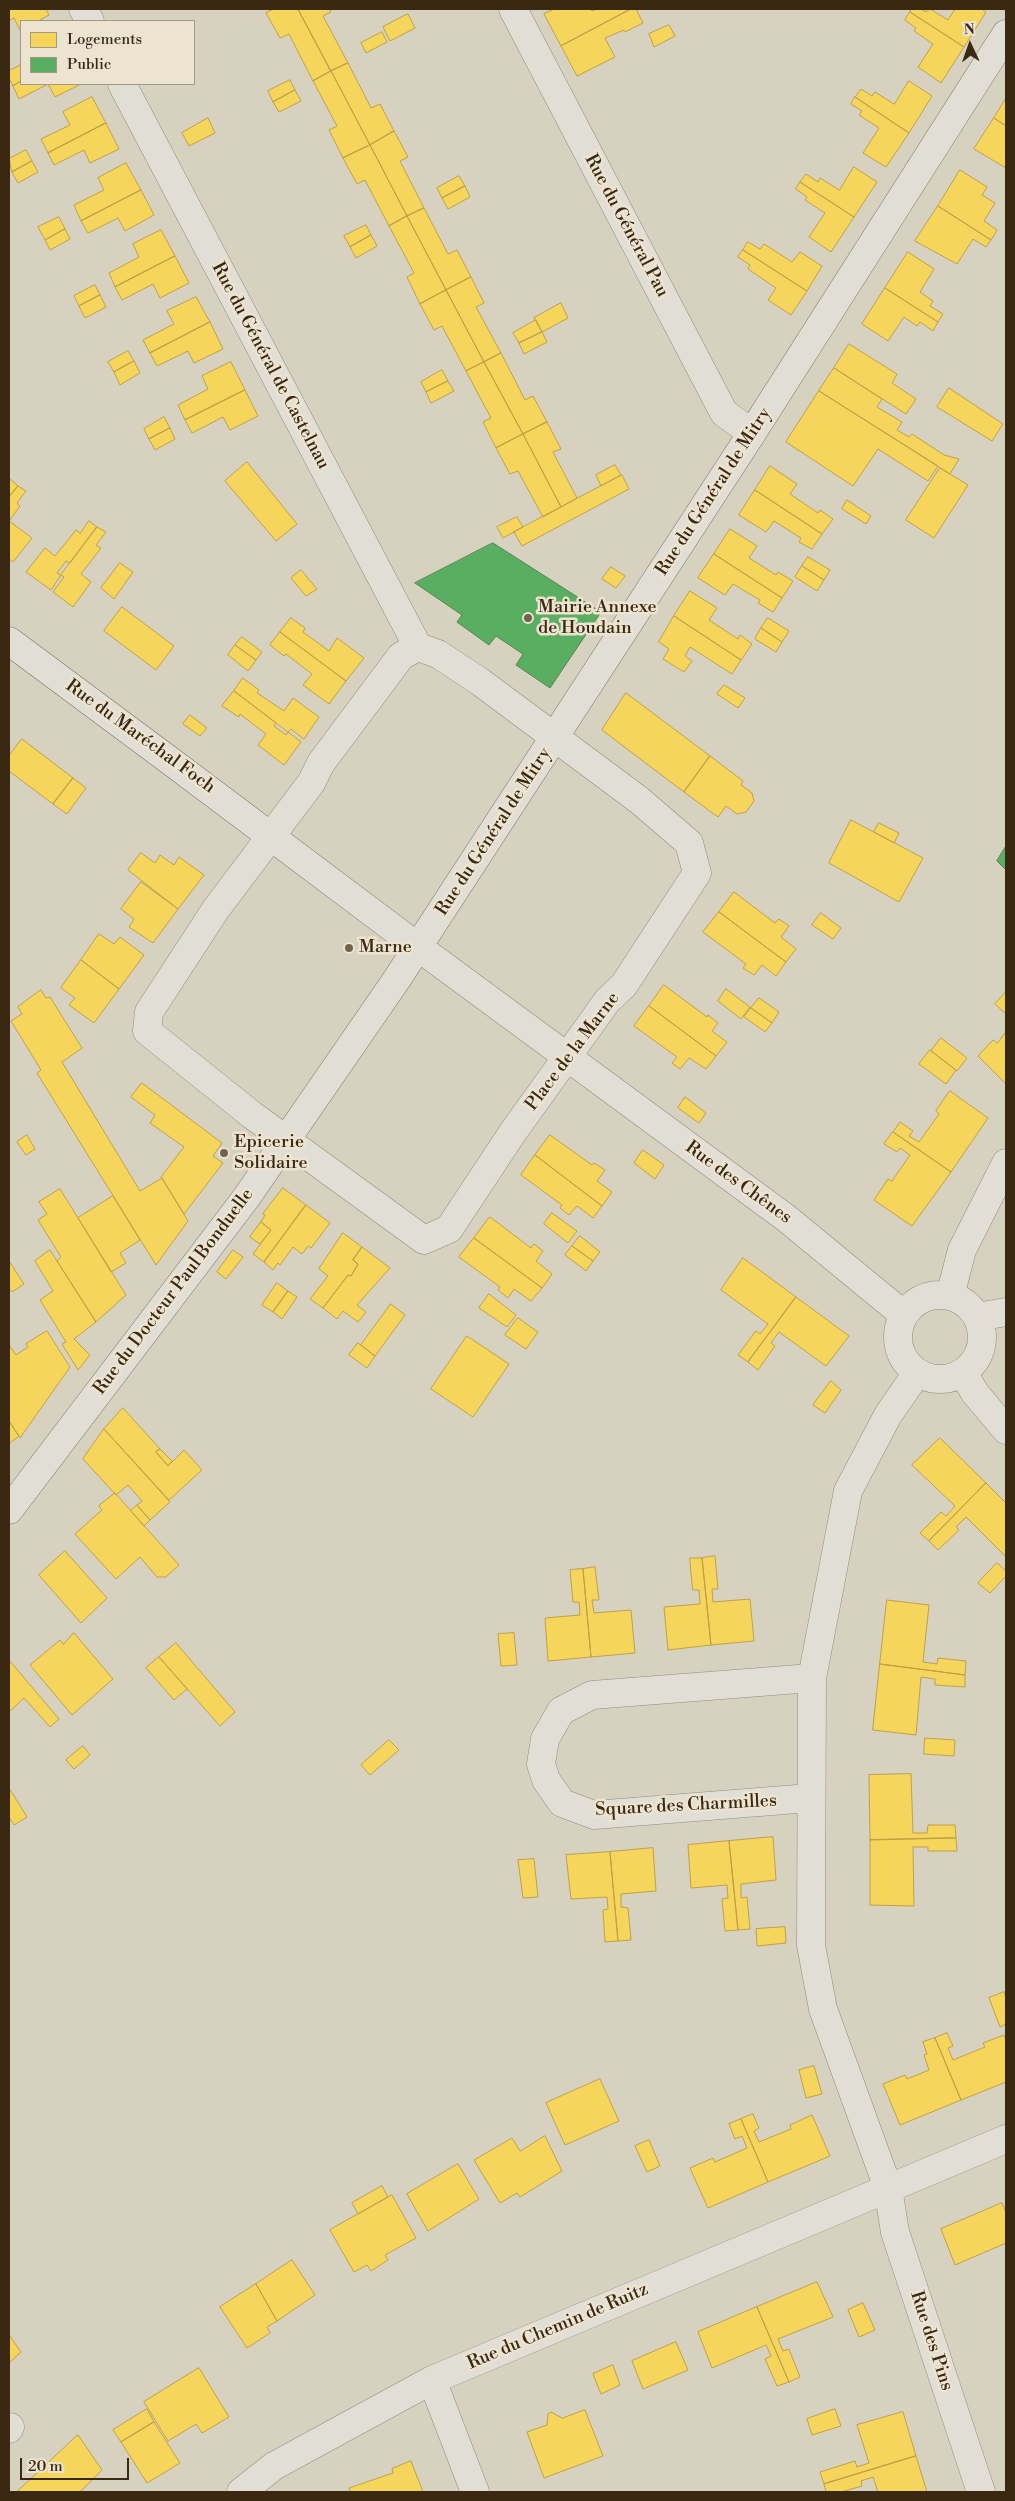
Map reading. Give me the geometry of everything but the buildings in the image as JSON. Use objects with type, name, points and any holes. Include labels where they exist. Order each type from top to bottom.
[{"type":"street","points":[[83,9],[89,20]]},
{"type":"street","name":"Rue du Général Pau","points":[[513,9],[724,414],[752,433]]},
{"type":"street","name":"Rue du Général de Mitry","points":[[418,947],[752,433],[1006,34]]},
{"type":"street","name":"Rue du Général de Castelnau","points":[[123,85],[418,648]]},
{"type":"street","name":"Rue du Maréchal Foch","points":[[9,641],[270,834],[324,878],[418,947]]},
{"type":"street","name":"Place de la Marne","points":[[418,648],[438,654],[555,738],[639,800],[689,843],[697,872],[624,985],[607,1001],[566,1058],[513,1132],[448,1230],[424,1240],[252,1115],[147,1031],[149,1012],[216,909],[270,834],[311,783],[321,763],[402,656],[418,648]]},
{"type":"street","name":"Rue des Chênes","points":[[418,947],[566,1058],[786,1218],[904,1315]]},
{"type":"street","name":"Rue du Docteur Paul Bonduelle","points":[[9,1510],[240,1206],[418,947]]},
{"type":"street","points":[[950,1296],[962,1250],[1006,1163]]},
{"type":"street","points":[[937,1295],[950,1296],[970,1308],[977,1317],[982,1332],[981,1347],[974,1362],[963,1373],[940,1380],[928,1378],[917,1373],[902,1357],[898,1336],[904,1315],[912,1305],[924,1298],[937,1295]]},
{"type":"street","points":[[977,1317],[1006,1312]]},
{"type":"street","name":"Rue des Pins","points":[[917,1373],[888,1415],[848,1491],[812,1678],[810,1798],[811,1945],[823,2010],[888,2188],[895,2232],[981,2492]]},
{"type":"street","points":[[963,1373],[975,1393],[1006,1430]]},
{"type":"street","name":"Square des Charmilles","points":[[810,1798],[594,1815],[562,1804],[546,1780],[542,1764],[545,1739],[561,1711],[592,1695],[812,1678]]},
{"type":"street","name":"Rue du Chemin de Ruitz","points":[[241,2492],[274,2466],[432,2380],[1006,2139]]},
{"type":"street","points":[[432,2380],[475,2492]]},
{"type":"place","name":"Mairie Annexe de Houdain","points":[[528,618]]},
{"type":"place","name":"Marne","points":[[349,948]]},
{"type":"place","name":"Epicerie Solidaire","points":[[224,1153]]}]
